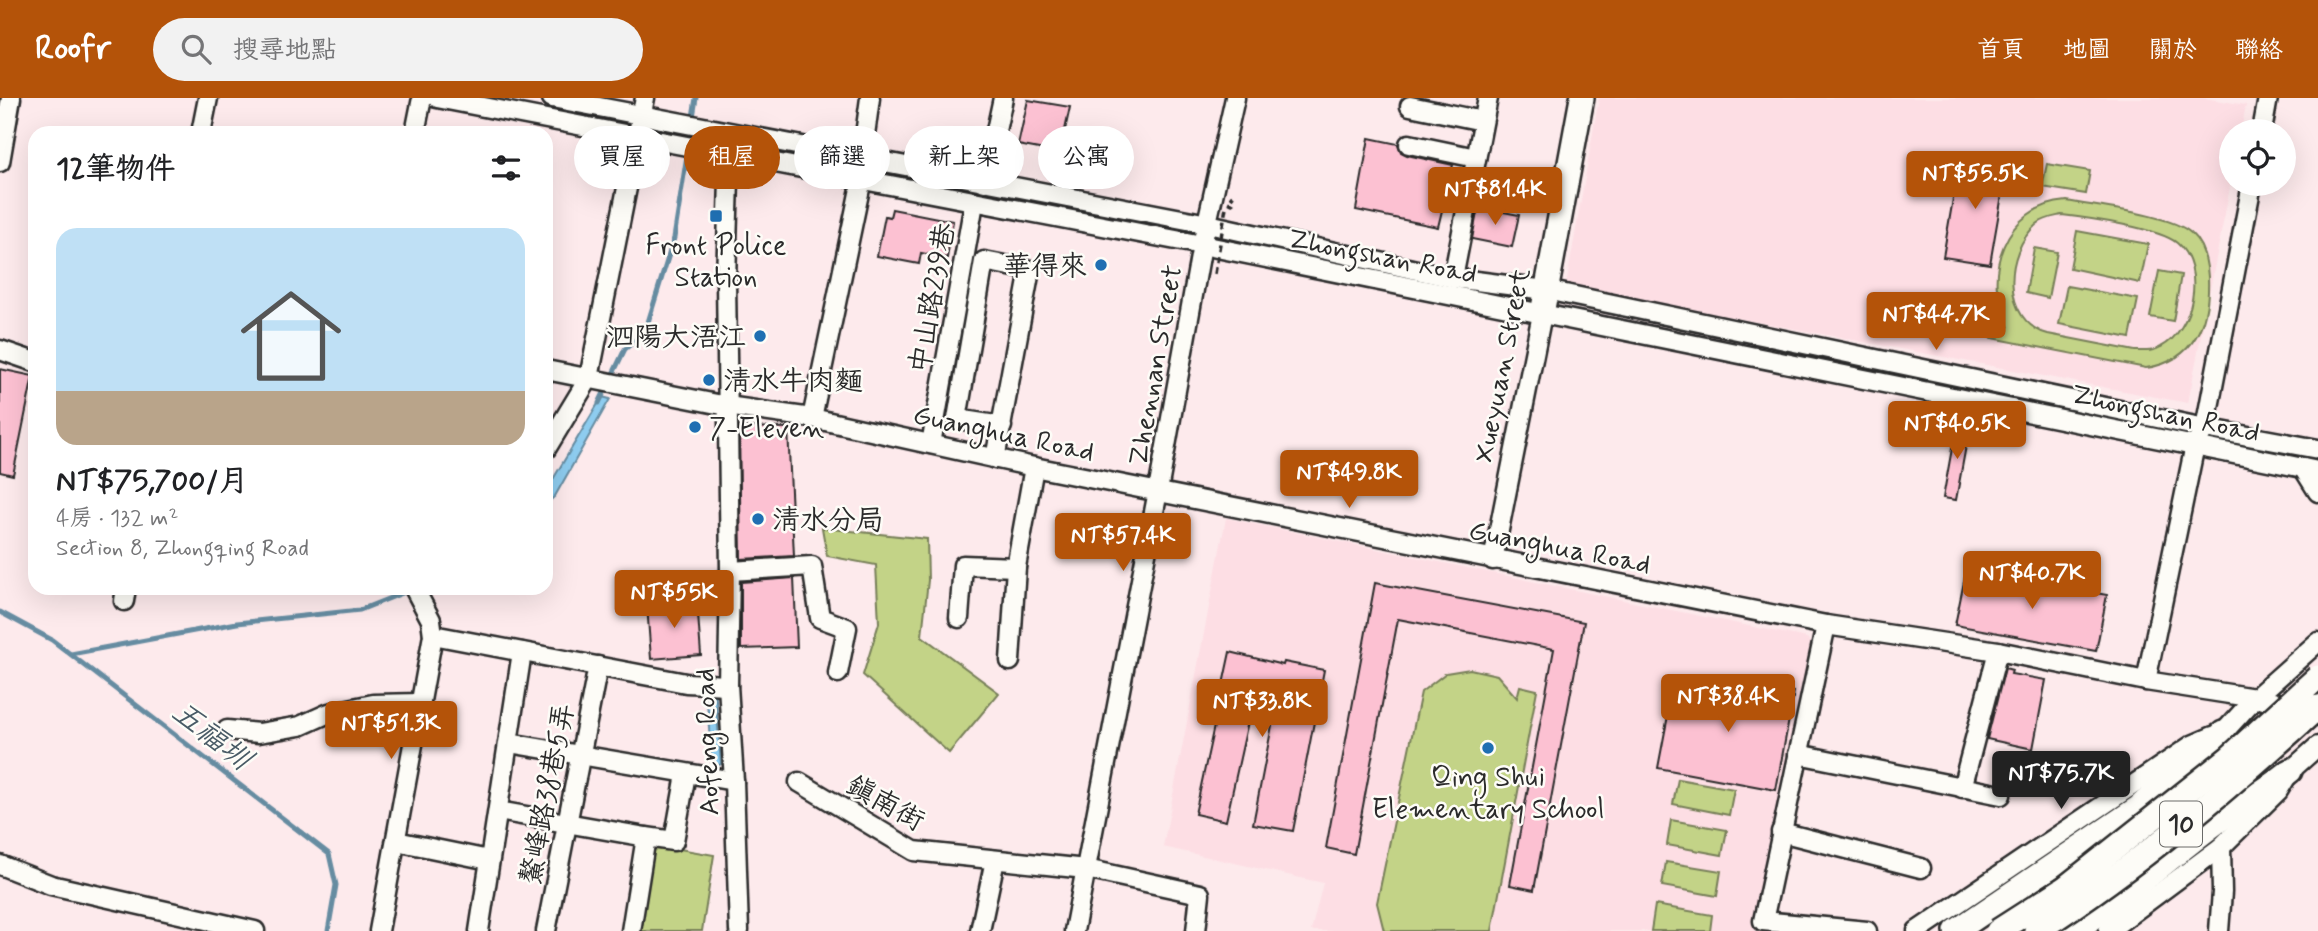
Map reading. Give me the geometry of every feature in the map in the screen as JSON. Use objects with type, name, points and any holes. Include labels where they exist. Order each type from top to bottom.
[{"type":"main road","name":"Xueyuan Street","points":[[1542,314],[1582,98]]},
{"type":"main road","name":"10","points":[[1998,931],[2065,888],[2229,758],[2318,677]]},
{"type":"main road","name":"10","points":[[2036,931],[2074,907],[2162,839],[2252,767],[2318,707]]},
{"type":"main road","points":[[1956,931],[2139,807],[2221,735]]},
{"type":"main road","points":[[2074,931],[2290,771]]},
{"type":"street","points":[[0,163],[11,98]]},
{"type":"street","points":[[202,126],[208,98]]},
{"type":"street","points":[[416,126],[422,98]]},
{"type":"street","name":"Zhongshan Road","points":[[437,98],[578,126]]},
{"type":"street","name":"Zhongshan Road","points":[[552,98],[643,107],[711,126]]},
{"type":"street","points":[[866,126],[870,98]]},
{"type":"street","points":[[997,126],[1003,98]]},
{"type":"street","name":"Zhennan Street","points":[[1074,931],[1202,245],[1236,98]]},
{"type":"street","points":[[1453,278],[1488,98]]},
{"type":"street","points":[[2264,119],[2268,98]]},
{"type":"street","points":[[1409,106],[1483,121]]},
{"type":"street","points":[[640,126],[643,107]]},
{"type":"street","points":[[1409,144],[1476,158]]},
{"type":"street","name":"Zhongshan Road","points":[[890,185],[1202,245],[2311,469]]},
{"type":"street","points":[[553,437],[589,378],[628,189]]},
{"type":"street","name":"Aofeng Road","points":[[729,189],[728,685],[739,931]]},
{"type":"street","points":[[812,418],[860,189]]},
{"type":"street","name":"Zhongshan Road","points":[[1022,189],[1208,224],[1453,278],[1546,290],[2205,428],[2318,449]]},
{"type":"street","points":[[2146,681],[2195,445],[2205,428],[2250,196]]},
{"type":"street","name":"中山路239巷","points":[[931,444],[974,202]]},
{"type":"street","points":[[995,459],[1002,426],[1030,270],[984,261],[957,419],[1002,426]]},
{"type":"street","name":"Xueyuan Street","points":[[1493,560],[1542,314]]},
{"type":"street","points":[[0,350],[28,360]]},
{"type":"street","name":"Guanghua Road","points":[[553,371],[727,406],[812,418],[1034,467],[1826,625],[1998,651],[2318,712]]},
{"type":"street","points":[[1010,661],[1016,567],[1034,467]]},
{"type":"street","points":[[2311,469],[2318,492]]},
{"type":"street","points":[[959,618],[963,565],[1016,567]]},
{"type":"street","points":[[730,571],[812,566],[820,618],[847,628],[838,673]]},
{"type":"street","points":[[379,931],[433,635],[431,620],[418,595]]},
{"type":"street","points":[[1826,625],[1763,921],[1867,931]]},
{"type":"street","points":[[433,635],[686,683],[728,685]]},
{"type":"street","points":[[1938,931],[2137,799],[2189,754],[2221,735],[2255,698],[2318,642]]},
{"type":"street","points":[[1962,788],[1998,651]]},
{"type":"street","points":[[479,931],[522,652]]},
{"type":"street","name":"鰲峰路38巷5弄","points":[[546,931],[598,666]]},
{"type":"street","points":[[227,730],[258,733],[300,726],[329,713],[373,704],[421,703]]},
{"type":"street","points":[[1917,931],[2192,745],[2221,735]]},
{"type":"street","points":[[509,743],[734,781]]},
{"type":"street","points":[[2108,931],[2221,847],[2277,791],[2290,771],[2318,746]]},
{"type":"street","points":[[1798,754],[2001,795]]},
{"type":"street","points":[[498,811],[674,841],[686,774]]},
{"type":"street","name":"鎮南街","points":[[799,782],[914,851],[1086,869],[1200,894],[1196,931]]},
{"type":"street","points":[[2086,931],[2277,791]]},
{"type":"street","points":[[1781,832],[1921,868]]},
{"type":"street","points":[[631,931],[646,837]]},
{"type":"street","points":[[396,841],[489,860]]},
{"type":"street","points":[[2218,931],[2222,892],[2221,847]]},
{"type":"street","points":[[980,931],[995,859]]},
{"type":"street","points":[[0,865],[51,885],[255,931]]},
{"type":"path","points":[[1215,274],[1226,207]]},
{"type":"shaded area","points":[[1599,98],[2204,98],[2246,105],[2243,119],[2219,119],[2219,196],[2228,196],[2188,403],[1566,286]]},
{"type":"shaded area","name":"Qing Shui Elementary School","points":[[1226,518],[1807,638],[1815,649],[1756,931],[1311,931],[1323,883],[1163,847]]},
{"type":"green space","points":[[2047,164],[2090,171],[2086,194],[2042,187]]},
{"type":"green space","points":[[2067,201],[2132,212],[2167,221],[2191,233],[2199,242],[2205,259],[2208,293],[2202,323],[2188,348],[2163,364],[2146,368],[1987,337],[1989,323],[2008,326],[2000,306],[1997,286],[1998,265],[2004,246],[2014,229],[2028,215],[2046,205]],"holes":[[[2062,215],[2155,233],[2177,243],[2186,254],[2193,282],[2188,313],[2182,327],[2172,339],[2155,350],[2135,351],[2048,334],[2033,327],[2022,315],[2015,301],[2012,285],[2018,251],[2037,224]]]},
{"type":"green space","points":[[2077,231],[2148,244],[2140,283],[2070,268]]},
{"type":"green space","points":[[2034,248],[2057,252],[2048,298],[2026,293]]},
{"type":"green space","points":[[2159,271],[2181,275],[2173,321],[2150,317]]},
{"type":"green space","points":[[2067,286],[2138,299],[2130,338],[2059,324]]},
{"type":"green space","points":[[822,528],[927,539],[928,580],[922,636],[999,693],[949,753],[863,675],[879,623],[876,565],[827,556]]},
{"type":"green space","points":[[1470,669],[1497,675],[1517,698],[1520,686],[1537,690],[1492,931],[1384,931],[1377,903],[1421,692],[1446,673]]},
{"type":"green space","points":[[1678,779],[1734,789],[1729,815],[1673,804]]},
{"type":"green space","points":[[1671,820],[1727,830],[1722,855],[1667,845]]},
{"type":"green space","points":[[651,844],[714,855],[702,931],[637,931]]},
{"type":"green space","points":[[1666,862],[1721,871],[1717,896],[1662,886]]},
{"type":"green space","points":[[1655,905],[1712,915],[1710,931],[1651,931]]},
{"type":"water","points":[[602,397],[610,399],[553,498],[553,479]]},
{"type":"water","points":[[706,688],[715,688],[721,764],[712,768]]},
{"type":"building","points":[[1028,100],[1070,107],[1066,126],[1038,126],[1038,149],[1024,146],[1022,126]]},
{"type":"building","points":[[1369,138],[1398,144],[1401,152],[1407,155],[1453,165],[1438,227],[1356,210]]},
{"type":"building","points":[[1960,158],[2007,166],[1990,264],[1943,257]]},
{"type":"building","points":[[1478,207],[1519,215],[1512,247],[1472,239]]},
{"type":"building","points":[[892,209],[953,221],[947,258],[921,253],[919,264],[877,256],[885,216],[890,217]]},
{"type":"building","points":[[0,369],[28,375],[28,401],[13,475],[0,472]]},
{"type":"building","points":[[1957,421],[1970,424],[1956,500],[1943,498]]},
{"type":"building","points":[[739,427],[788,428],[794,556],[741,559]]},
{"type":"building","points":[[1966,572],[2046,588],[2047,584],[2107,595],[2096,651],[1955,625]]},
{"type":"building","points":[[794,578],[797,647],[741,649],[741,582]]},
{"type":"building","points":[[1375,583],[1584,622],[1534,890],[1510,885],[1554,649],[1398,619],[1354,854],[1326,848]]},
{"type":"building","points":[[697,601],[701,655],[651,659],[647,605]]},
{"type":"building","points":[[1230,652],[1283,665],[1284,662],[1324,670],[1293,831],[1253,824],[1278,694],[1255,690],[1226,821],[1195,814]]},
{"type":"building","points":[[2005,668],[2012,670],[2011,674],[2046,680],[2033,749],[1987,739]]},
{"type":"building","points":[[1741,682],[1794,692],[1776,790],[1658,768],[1674,684],[1738,697]]},
{"type":"waterway","points":[[599,403],[625,349],[645,332],[674,238],[696,98]]},
{"type":"waterway","points":[[717,572],[717,609]]},
{"type":"waterway","points":[[71,654],[237,623],[360,610],[398,595]]},
{"type":"waterway","name":"五福圳","points":[[0,612],[52,640],[329,854],[336,885],[328,931]]},
{"type":"place","name":"Front Police Station","points":[[716,216]]},
{"type":"place","name":"華得來","points":[[1101,265]]},
{"type":"place","name":"泗陽大浯江","points":[[760,336]]},
{"type":"place","name":"清水牛肉麵","points":[[709,380]]},
{"type":"place","name":"7-Eleven","points":[[695,427]]},
{"type":"place","name":"清水分局","points":[[758,519]]},
{"type":"place","name":"Qing Shui Elementary School","points":[[1488,748]]}]
